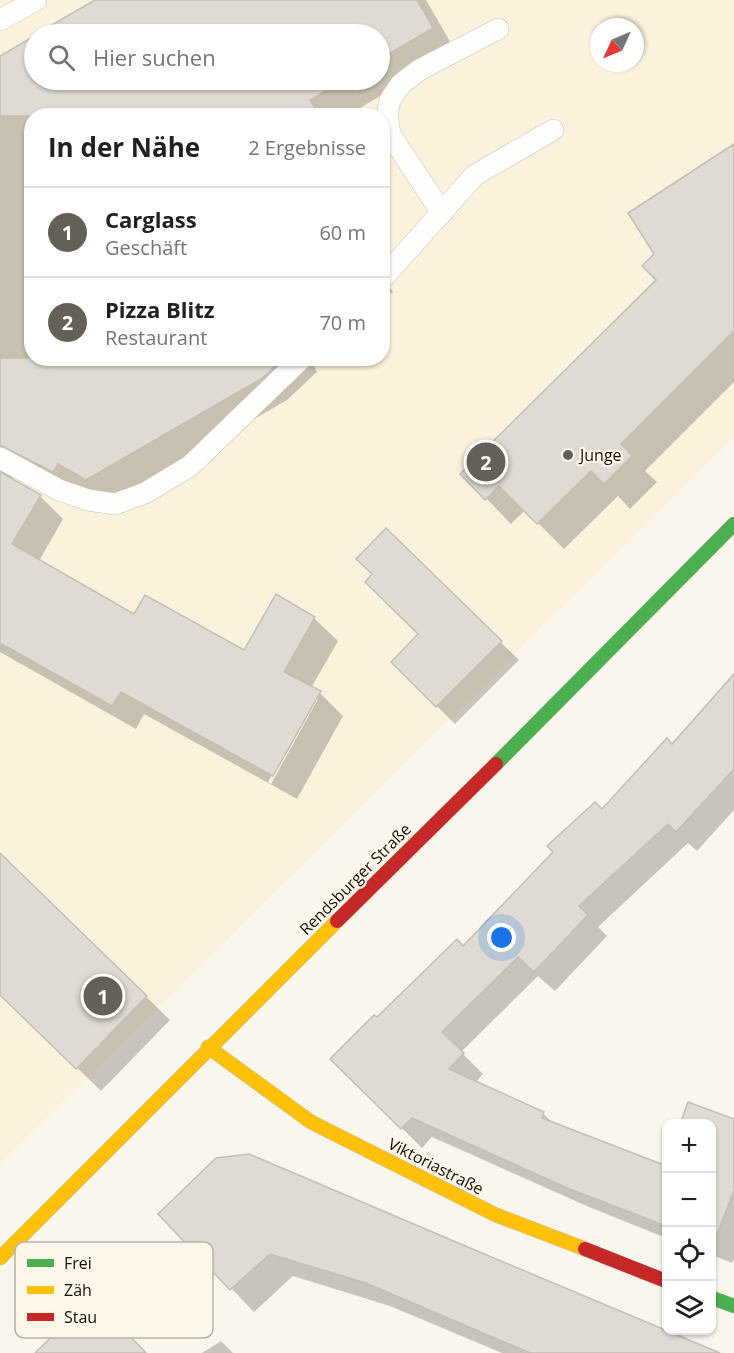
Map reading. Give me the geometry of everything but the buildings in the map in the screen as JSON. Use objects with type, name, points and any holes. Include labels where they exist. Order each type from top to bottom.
[{"type":"street","name":"Rendsburger Straße","points":[[16,1242],[208,1047],[604,657],[734,524]]},
{"type":"street","name":"Viktoriastraße","points":[[208,1047],[311,1122],[495,1215],[662,1279]]},
{"type":"street","name":"Rendsburger Straße","points":[[0,1258],[15,1243]]},
{"type":"street","points":[[716,1300],[734,1306]]},
{"type":"lane","points":[[0,20],[36,0]]},
{"type":"lane","points":[[388,108],[390,100],[401,84],[419,70],[498,28]]},
{"type":"lane","points":[[390,270],[475,175],[553,130]]},
{"type":"lane","points":[[390,134],[442,213]]},
{"type":"lane","points":[[0,458],[59,490],[88,500],[115,504],[145,493],[190,466],[294,366]]},
{"type":"shaded area","points":[[0,0],[734,0],[734,437],[0,1165]]},
{"type":"traffic: fast","points":[[496,764],[734,524]]},
{"type":"traffic: fast","points":[[716,1299],[734,1306]]},
{"type":"traffic: slow","points":[[16,1242],[337,921]]},
{"type":"traffic: slow","points":[[208,1047],[311,1122],[496,1215],[585,1249]]},
{"type":"traffic: slow","points":[[0,1258],[15,1243]]},
{"type":"traffic: jam","points":[[337,921],[496,764]]},
{"type":"traffic: jam","points":[[585,1249],[662,1279]]},
{"type":"place","name":"Junge","points":[[568,455]]},
{"type":"place","name":"Pizza Blitz","points":[[486,462]]},
{"type":"place","name":"Carglass","points":[[103,996]]}]
